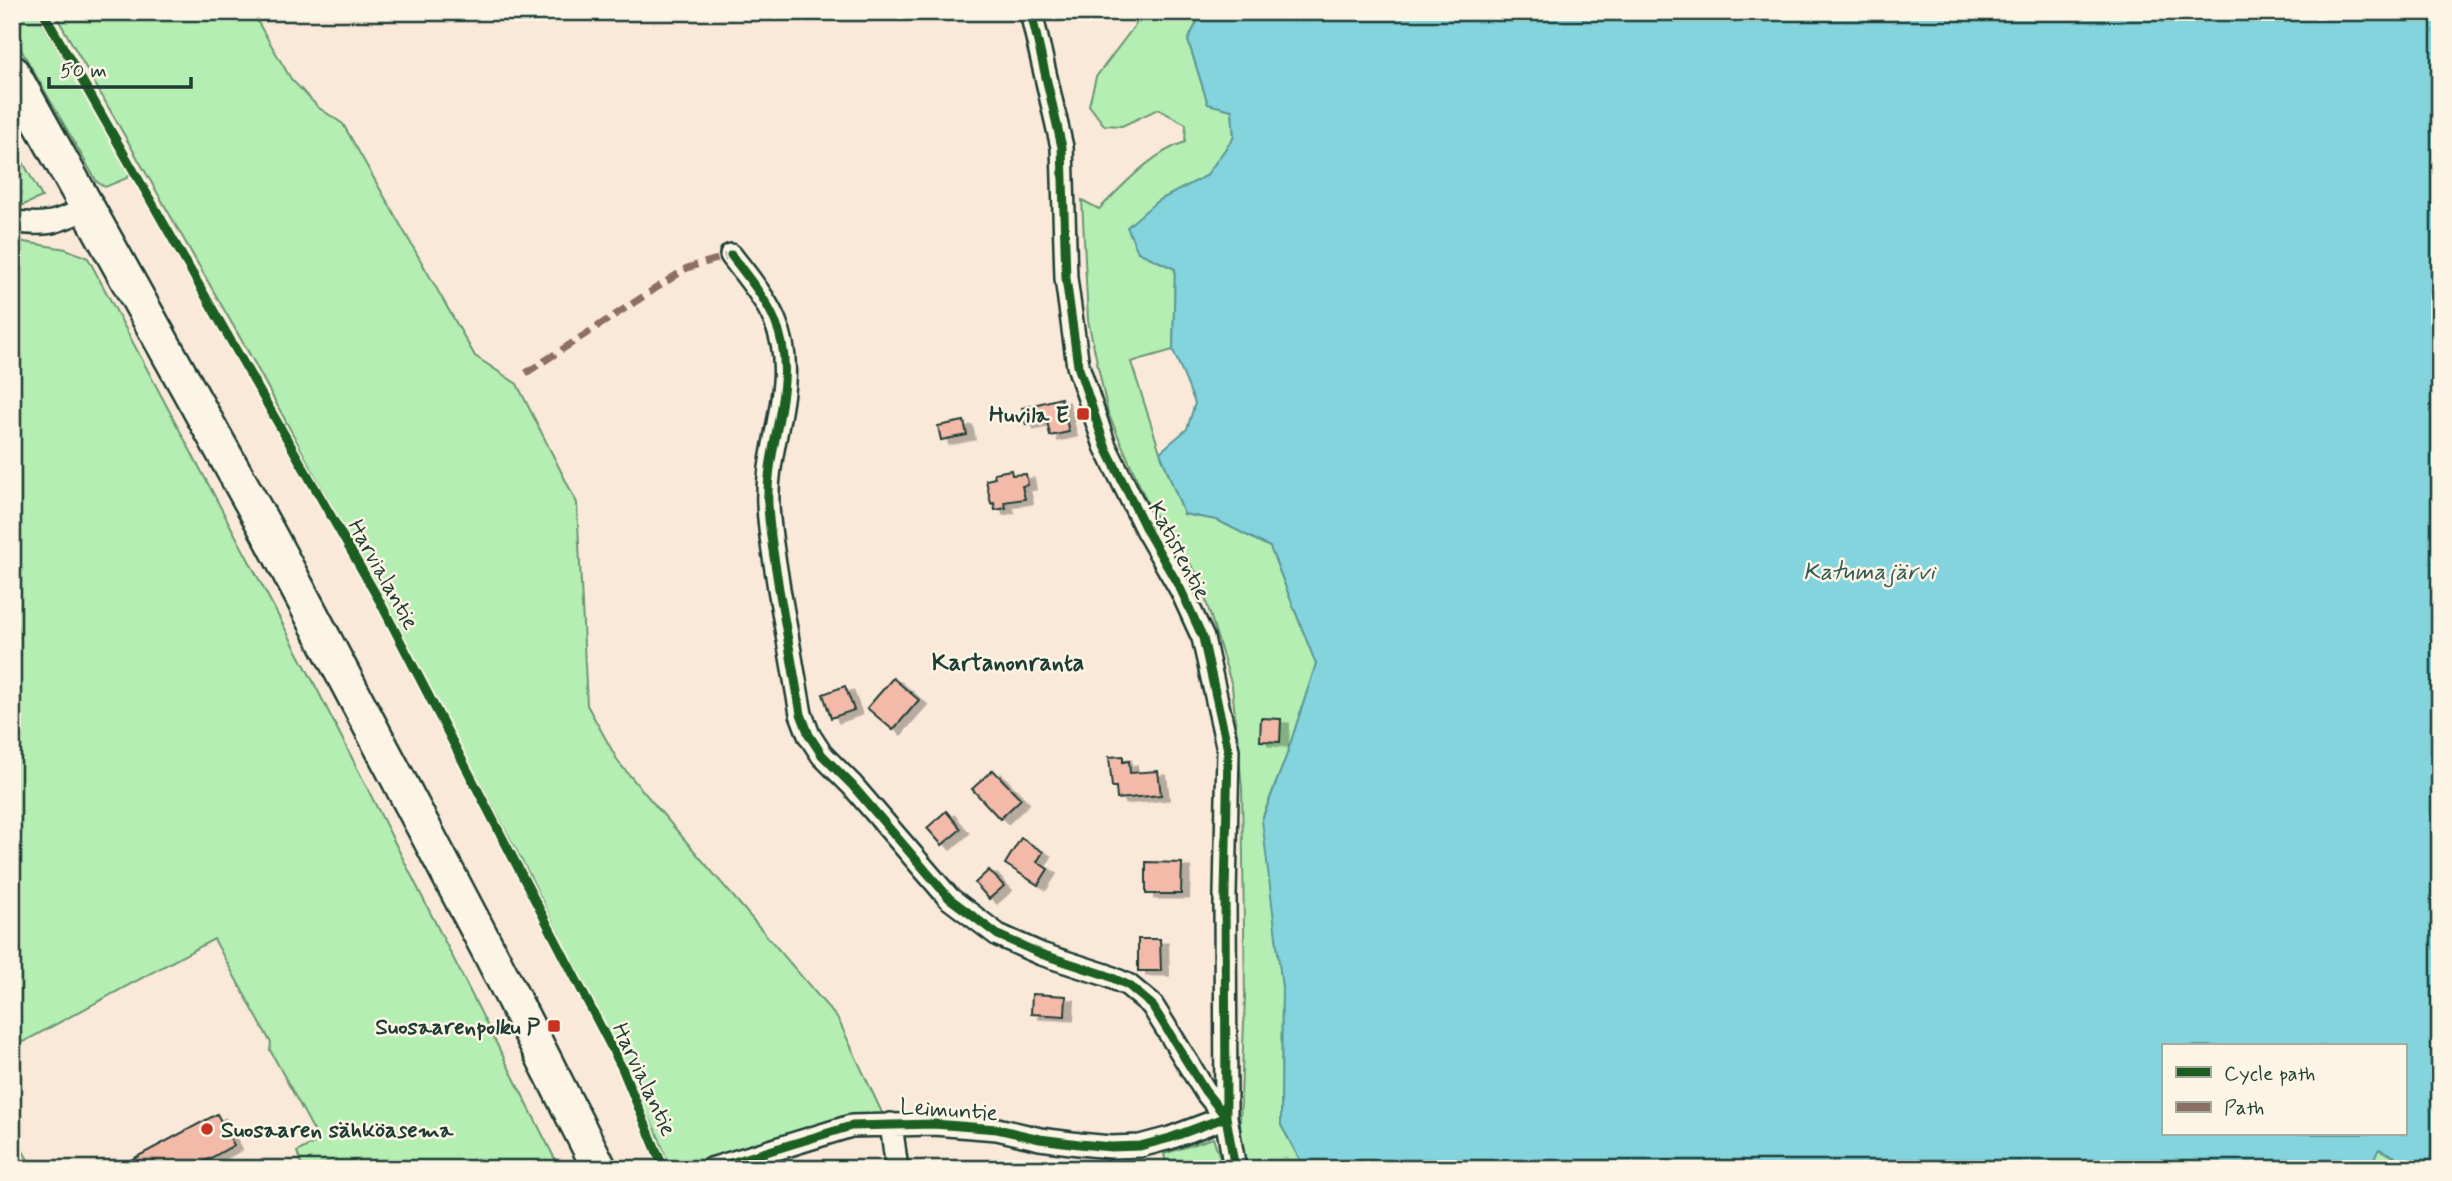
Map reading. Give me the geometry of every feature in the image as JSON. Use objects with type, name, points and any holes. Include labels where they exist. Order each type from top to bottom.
[{"type":"highway","points":[[12,72],[271,538],[600,1169]]},
{"type":"street","name":"Katistentie","points":[[1031,12],[1062,147],[1066,278],[1078,366],[1105,446],[1147,531],[1181,590],[1202,638],[1228,750],[1225,895],[1226,1117],[1235,1169]]},
{"type":"street","points":[[12,221],[36,225],[57,222],[88,208]]},
{"type":"street","name":"Katistentie","points":[[730,255],[750,280],[775,320],[783,344],[785,375],[770,456],[767,503],[801,715],[809,735],[822,755],[852,785],[914,860],[949,898],[973,917],[998,935],[1041,954],[1085,967],[1128,985],[1152,1005],[1205,1091],[1226,1117]]},
{"type":"street","name":"Leimuntie","points":[[711,1169],[851,1126],[934,1124],[997,1129],[1040,1139],[1111,1147],[1140,1146],[1226,1117]]},
{"type":"street","points":[[891,1124],[897,1169]]},
{"type":"green space","points":[[12,12],[36,12],[129,169],[127,178],[105,187],[97,182],[12,34]]},
{"type":"green space","points":[[54,12],[252,12],[291,79],[319,108],[343,124],[475,356],[517,384],[577,503],[587,705],[619,763],[838,1019],[885,1119],[851,1121],[695,1169],[670,1169],[659,1138],[530,876],[254,362]]},
{"type":"green space","points":[[1145,12],[1202,12],[1188,40],[1208,104],[1232,110],[1234,137],[1206,176],[1156,202],[1138,252],[1175,269],[1173,350],[1131,362],[1160,452],[1184,514],[1217,520],[1270,547],[1316,664],[1286,757],[1263,816],[1282,987],[1281,1125],[1305,1169],[1247,1169],[1243,1159],[1240,1122],[1245,997],[1242,788],[1232,686],[1198,575],[1149,507],[1108,413],[1088,320],[1082,200],[1099,209],[1149,162],[1185,142],[1186,124],[1158,109],[1122,126],[1104,125],[1089,105],[1096,77]]},
{"type":"green space","points":[[12,142],[42,197],[21,206],[12,198]]},
{"type":"green space","points":[[12,240],[66,249],[88,258],[313,681],[560,1169],[303,1169],[297,1152],[319,1140],[270,1050],[271,1043],[214,939],[12,1048]]},
{"type":"green space","points":[[12,1131],[33,1169],[12,1169]]},
{"type":"green space","points":[[1213,1138],[1224,1169],[1167,1169],[1164,1154]]},
{"type":"green space","points":[[2378,1149],[2421,1169],[2368,1169]]},
{"type":"water","name":"Katumajärvi","points":[[1202,12],[2440,12],[2440,1169],[2421,1169],[2379,1149],[2368,1169],[1305,1169],[1281,1125],[1282,987],[1262,820],[1316,664],[1270,547],[1217,520],[1184,514],[1160,452],[1187,429],[1195,403],[1173,350],[1175,269],[1138,252],[1127,227],[1156,202],[1206,176],[1234,137],[1232,110],[1208,104],[1188,40]]},
{"type":"building","points":[[1061,398],[1069,432],[1050,436],[1047,420],[1026,425],[1022,408]]},
{"type":"building","points":[[964,421],[967,435],[941,440],[938,426]]},
{"type":"building","points":[[1011,470],[1012,475],[1026,474],[1028,485],[1022,486],[1025,499],[1004,502],[1006,508],[995,510],[994,503],[991,504],[986,480],[995,478],[994,473]]},
{"type":"building","points":[[893,678],[919,700],[893,730],[867,708]]},
{"type":"building","points":[[845,686],[854,710],[831,718],[823,694]]},
{"type":"building","points":[[1261,718],[1281,719],[1280,742],[1260,741]]},
{"type":"building","points":[[1123,756],[1123,762],[1129,761],[1130,773],[1158,771],[1161,795],[1117,799],[1116,787],[1112,787],[1109,757]]},
{"type":"building","points":[[993,770],[1021,799],[1000,819],[972,789]]},
{"type":"building","points":[[946,811],[961,829],[942,845],[927,828]]},
{"type":"building","points":[[1021,838],[1043,852],[1037,862],[1048,869],[1038,885],[1005,864]]},
{"type":"building","points":[[1146,862],[1182,863],[1181,894],[1146,894]]},
{"type":"building","points":[[989,870],[1004,886],[989,899],[975,883]]},
{"type":"building","points":[[1138,939],[1160,939],[1161,971],[1138,971]]},
{"type":"building","points":[[1032,994],[1066,996],[1065,1016],[1031,1014]]},
{"type":"building","name":"Suosaaren sähköasema","points":[[217,1114],[234,1145],[191,1169],[136,1169],[131,1160]]},
{"type":"marked path","points":[[526,373],[687,268],[731,255]]},
{"type":"cycle path","name":"Harvialantie","points":[[43,12],[379,600],[622,1068],[664,1169]]},
{"type":"cycle path","points":[[1031,12],[1062,147],[1066,278],[1078,366],[1105,446],[1147,531],[1181,590],[1203,638],[1228,750],[1225,895],[1226,1117],[1235,1169]]},
{"type":"cycle path","points":[[711,1169],[851,1126],[934,1124],[997,1129],[1040,1139],[1111,1147],[1140,1146],[1226,1117],[1205,1091],[1152,1005],[1128,985],[1041,954],[998,935],[949,898],[852,785],[822,755],[809,735],[801,714],[779,589],[768,504],[771,458],[783,389],[782,343],[766,303],[731,255]]},
{"type":"place","name":"Huvila E","points":[[1083,414]]},
{"type":"place","name":"Suosaarenpolku P","points":[[554,1026]]},
{"type":"place","name":"Suosaaren sähköasema","points":[[207,1129]]},
{"type":"district","name":"Kartanonranta","points":[[1008,662]]}]
